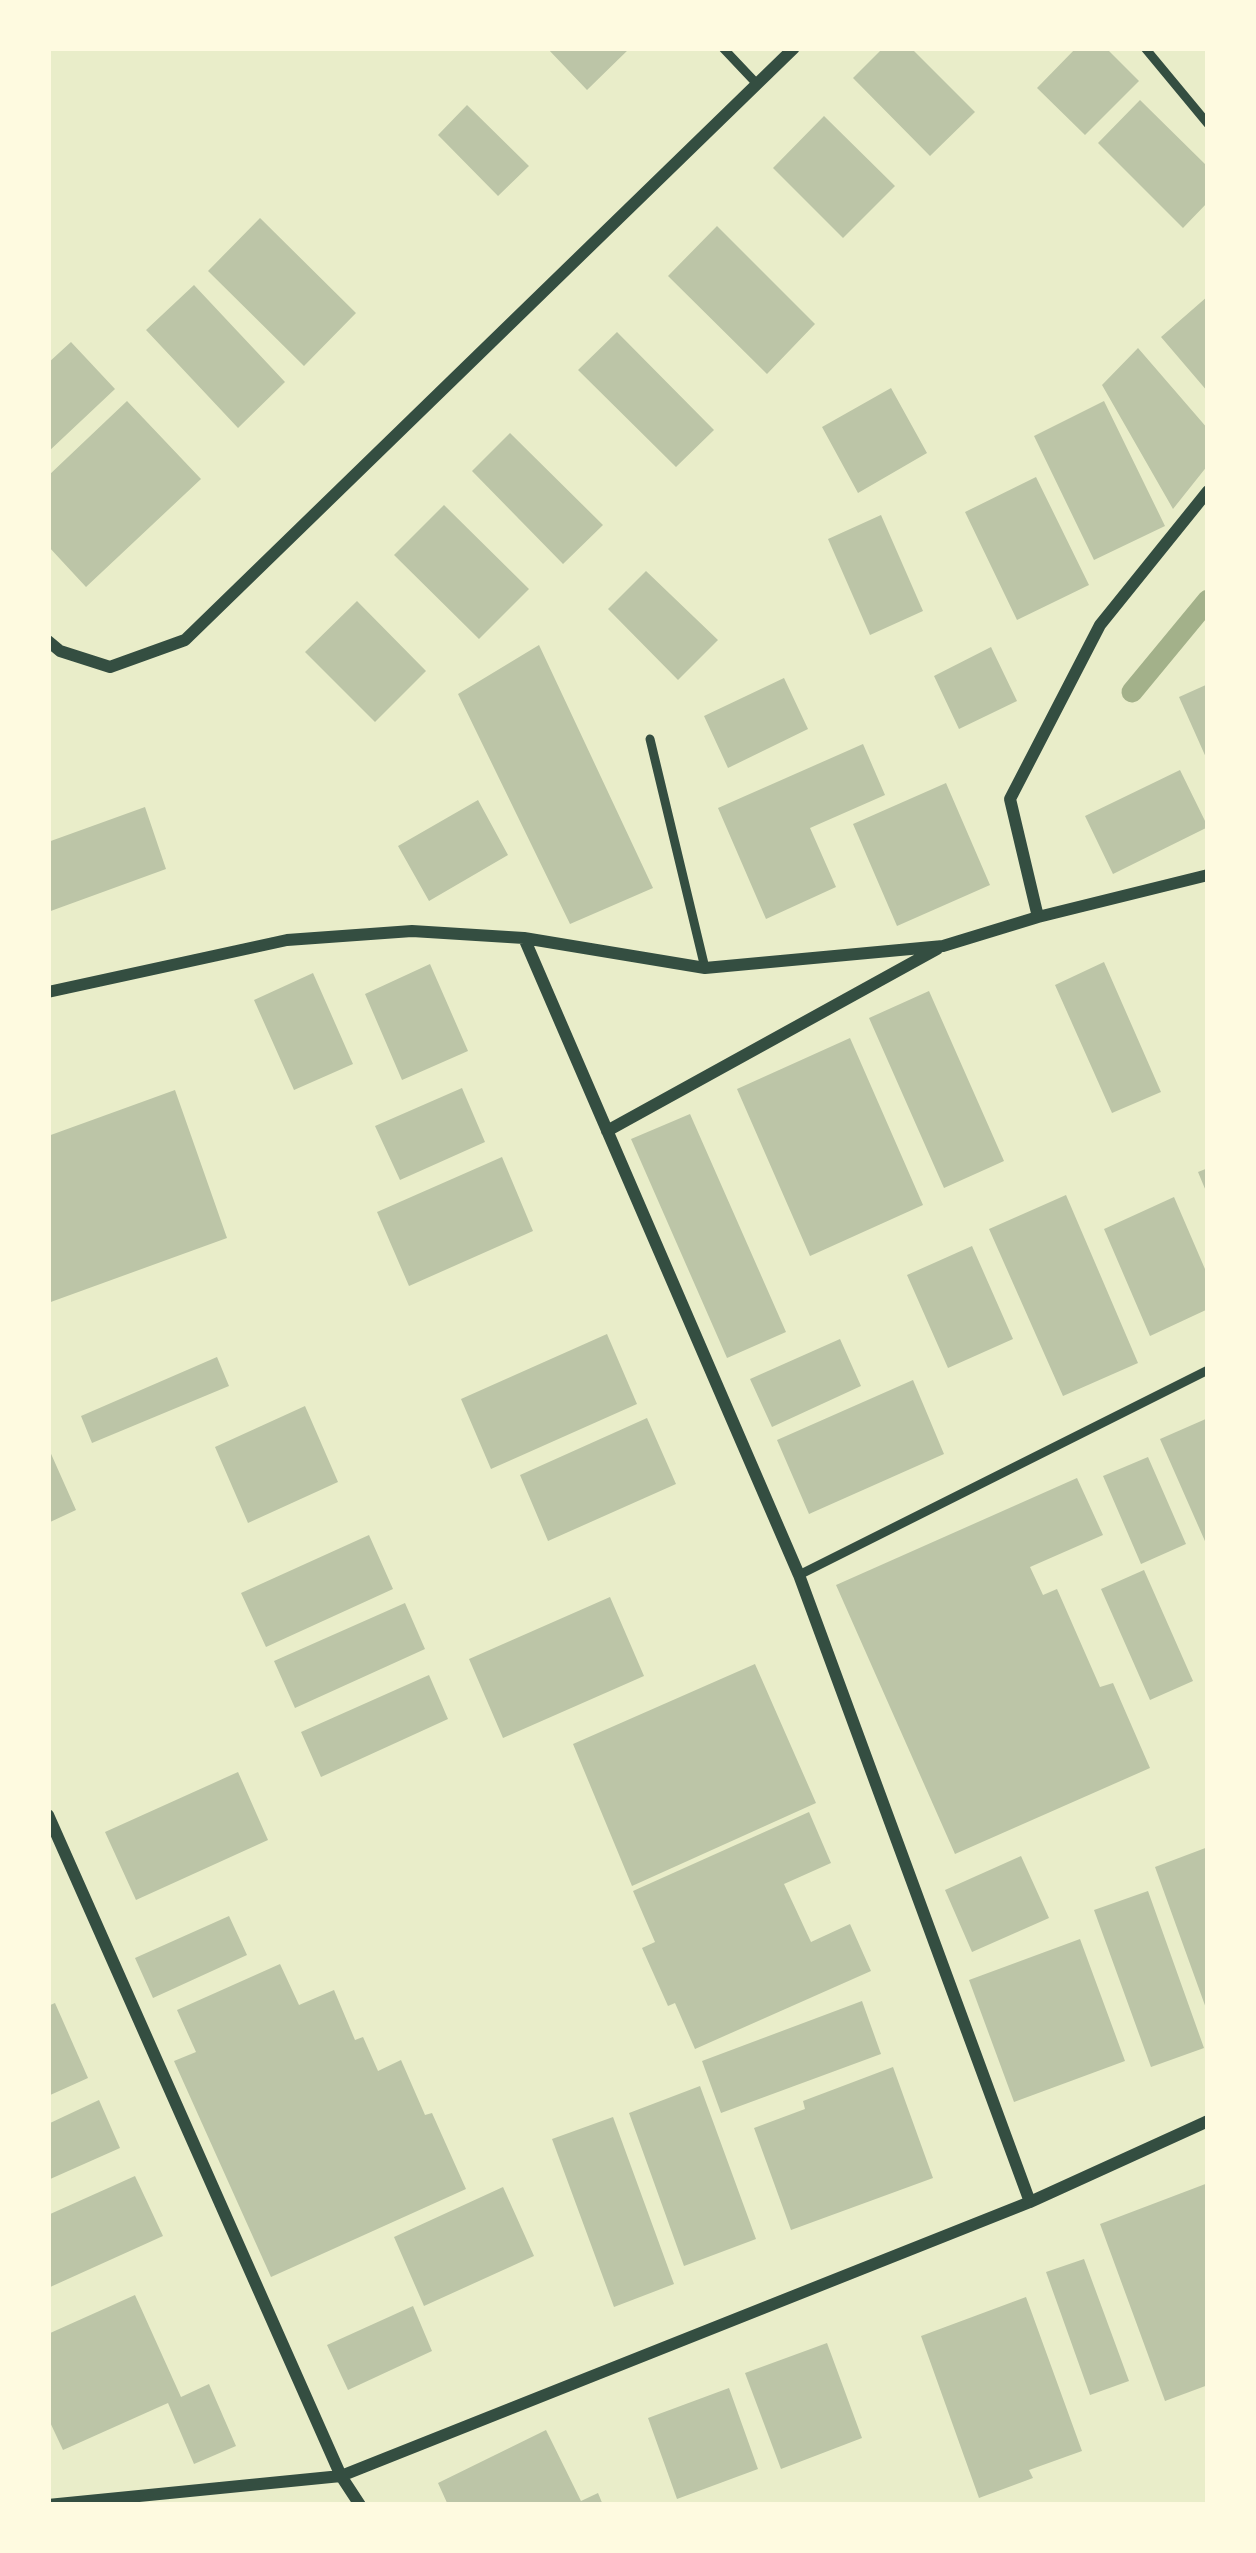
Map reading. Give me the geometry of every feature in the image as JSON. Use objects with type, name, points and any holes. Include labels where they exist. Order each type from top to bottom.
[{"type":"street","points":[[48,641],[59,651],[110,667],[184,640],[794,48]]},
{"type":"street","points":[[1038,917],[1010,799],[1100,625],[1208,490]]},
{"type":"street","points":[[48,992],[287,940],[412,931],[524,938],[705,968],[943,946],[1208,875]]},
{"type":"street","points":[[524,938],[800,1575],[1030,2202]]},
{"type":"street","points":[[608,1131],[943,946]]},
{"type":"street","points":[[48,1815],[341,2476],[360,2505]]},
{"type":"street","points":[[48,2505],[341,2476],[1030,2202],[1208,2121]]},
{"type":"lane","points":[[723,48],[757,84]]},
{"type":"lane","points":[[1144,48],[1208,124]]},
{"type":"lane","points":[[650,740],[705,968]]},
{"type":"lane","points":[[800,1575],[1208,1370]]},
{"type":"building","points":[[547,48],[630,48],[587,90]]},
{"type":"building","points":[[883,48],[911,48],[975,112],[930,156],[853,78]]},
{"type":"building","points":[[1076,48],[1106,48],[1139,81],[1085,135],[1037,88]]},
{"type":"building","points":[[1140,100],[1208,167],[1208,202],[1183,228],[1098,143]]},
{"type":"building","points":[[467,105],[529,166],[498,196],[438,135]]},
{"type":"building","points":[[824,116],[895,186],[843,238],[773,168]]},
{"type":"building","points":[[260,218],[356,313],[304,366],[208,271]]},
{"type":"building","points":[[717,226],[815,324],[767,374],[668,276]]},
{"type":"building","points":[[194,285],[285,382],[238,428],[146,330]]},
{"type":"building","points":[[1208,296],[1208,392],[1161,337]]},
{"type":"building","points":[[617,332],[714,430],[676,467],[578,370]]},
{"type":"building","points":[[71,342],[115,389],[48,452],[48,363]]},
{"type":"building","points":[[1138,348],[1208,429],[1208,465],[1173,509],[1102,385]]},
{"type":"building","points":[[891,388],[927,453],[858,493],[822,427]]},
{"type":"building","points":[[127,401],[201,479],[86,587],[48,546],[48,476]]},
{"type":"building","points":[[1104,401],[1165,526],[1094,560],[1034,436]]},
{"type":"building","points":[[510,433],[603,525],[563,564],[472,471]]},
{"type":"building","points":[[1036,477],[1089,585],[1017,620],[965,512]]},
{"type":"building","points":[[444,505],[529,589],[479,639],[394,555]]},
{"type":"building","points":[[881,515],[923,611],[870,635],[828,539]]},
{"type":"building","points":[[646,571],[718,640],[678,680],[608,609]]},
{"type":"building","points":[[357,601],[426,671],[375,722],[305,652]]},
{"type":"building","points":[[539,645],[653,888],[570,924],[458,694]]},
{"type":"building","points":[[991,647],[1017,701],[959,729],[934,676]]},
{"type":"building","points":[[784,678],[808,729],[728,768],[704,716]]},
{"type":"building","points":[[1208,684],[1208,762],[1179,697]]},
{"type":"building","points":[[863,744],[885,795],[810,828],[836,887],[766,919],[718,808]]},
{"type":"building","points":[[1180,770],[1208,827],[1113,874],[1085,816]]},
{"type":"building","points":[[946,783],[990,885],[897,926],[853,824]]},
{"type":"building","points":[[478,800],[508,855],[429,901],[398,846]]},
{"type":"building","points":[[145,807],[166,869],[48,912],[48,842]]},
{"type":"building","points":[[1104,962],[1161,1092],[1112,1113],[1055,985]]},
{"type":"building","points":[[430,964],[468,1051],[402,1080],[365,994]]},
{"type":"building","points":[[313,973],[353,1064],[294,1090],[254,1000]]},
{"type":"building","points":[[929,991],[1004,1161],[944,1188],[869,1018]]},
{"type":"building","points":[[850,1038],[923,1205],[810,1256],[737,1089]]},
{"type":"building","points":[[462,1088],[485,1142],[400,1180],[375,1126]]},
{"type":"building","points":[[175,1090],[227,1238],[48,1303],[48,1136]]},
{"type":"building","points":[[690,1114],[786,1332],[727,1358],[631,1139]]},
{"type":"building","points":[[502,1157],[533,1231],[409,1286],[377,1212]]},
{"type":"building","points":[[1208,1168],[1208,1196],[1198,1172]]},
{"type":"building","points":[[1066,1195],[1138,1363],[1063,1396],[989,1229]]},
{"type":"building","points":[[1174,1197],[1208,1276],[1208,1309],[1150,1336],[1104,1229]]},
{"type":"building","points":[[972,1246],[1013,1339],[948,1368],[907,1275]]},
{"type":"building","points":[[607,1334],[637,1404],[491,1469],[461,1399]]},
{"type":"building","points":[[840,1339],[861,1386],[772,1427],[750,1379]]},
{"type":"building","points":[[217,1357],[229,1386],[92,1443],[81,1416]]},
{"type":"building","points":[[913,1380],[944,1454],[809,1514],[777,1440]]},
{"type":"building","points":[[305,1406],[338,1482],[248,1523],[215,1447]]},
{"type":"building","points":[[647,1418],[676,1484],[548,1541],[520,1475]]},
{"type":"building","points":[[1208,1418],[1208,1548],[1160,1439]]},
{"type":"building","points":[[48,1447],[76,1510],[48,1523]]},
{"type":"building","points":[[1148,1457],[1186,1544],[1141,1564],[1103,1476]]},
{"type":"building","points":[[1077,1478],[1103,1535],[1030,1567],[1043,1595],[1057,1589],[1100,1687],[1113,1683],[1150,1768],[955,1854],[836,1585]]},
{"type":"building","points":[[369,1535],[393,1589],[266,1647],[241,1593]]},
{"type":"building","points":[[1144,1570],[1193,1681],[1150,1700],[1101,1589]]},
{"type":"building","points":[[610,1597],[644,1676],[503,1738],[469,1659]]},
{"type":"building","points":[[405,1603],[425,1649],[295,1708],[274,1661]]},
{"type":"building","points":[[755,1664],[816,1803],[632,1886],[573,1744]]},
{"type":"building","points":[[429,1675],[448,1719],[321,1777],[301,1732]]},
{"type":"building","points":[[238,1772],[268,1840],[136,1900],[105,1832]]},
{"type":"building","points":[[809,1812],[831,1863],[784,1884],[811,1942],[850,1924],[871,1971],[695,2049],[675,2003],[668,2006],[642,1948],[655,1942],[633,1891]]},
{"type":"building","points":[[1208,1847],[1208,2011],[1207,2011],[1155,1867]]},
{"type":"building","points":[[1021,1856],[1049,1918],[972,1952],[945,1890]]},
{"type":"building","points":[[1148,1891],[1204,2048],[1151,2067],[1094,1910]]},
{"type":"building","points":[[229,1916],[247,1955],[153,1998],[135,1958]]},
{"type":"building","points":[[1080,1939],[1125,2061],[1014,2102],[969,1980]]},
{"type":"building","points":[[280,1964],[299,2005],[334,1990],[355,2040],[363,2037],[378,2071],[401,2060],[425,2115],[432,2113],[466,2189],[271,2277],[174,2061],[196,2052],[177,2010]]},
{"type":"building","points":[[862,2001],[881,2054],[721,2113],[702,2061]]},
{"type":"building","points":[[55,2003],[88,2078],[48,2096],[48,2006]]},
{"type":"building","points":[[893,2067],[933,2178],[791,2230],[754,2128],[805,2109],[803,2101]]},
{"type":"building","points":[[700,2086],[756,2239],[684,2266],[629,2113]]},
{"type":"building","points":[[99,2100],[120,2148],[48,2180],[48,2124]]},
{"type":"building","points":[[613,2117],[674,2284],[614,2307],[552,2139]]},
{"type":"building","points":[[135,2176],[163,2236],[48,2288],[48,2215]]},
{"type":"building","points":[[1208,2183],[1208,2385],[1165,2401],[1100,2224]]},
{"type":"building","points":[[503,2187],[534,2256],[424,2306],[394,2237]]},
{"type":"building","points":[[1084,2259],[1129,2381],[1090,2395],[1046,2272]]},
{"type":"building","points":[[135,2295],[181,2397],[209,2384],[236,2446],[194,2464],[168,2403],[63,2450],[48,2418],[48,2334]]},
{"type":"building","points":[[1026,2297],[1082,2451],[1029,2470],[1033,2478],[979,2498],[921,2336]]},
{"type":"building","points":[[413,2306],[432,2351],[348,2390],[327,2345]]},
{"type":"building","points":[[827,2343],[862,2438],[781,2469],[745,2373]]},
{"type":"building","points":[[729,2388],[758,2469],[677,2499],[648,2418]]},
{"type":"building","points":[[546,2430],[581,2501],[598,2493],[603,2505],[448,2505],[438,2483]]},
{"type":"waterway","points":[[1132,692],[1208,600]]}]
